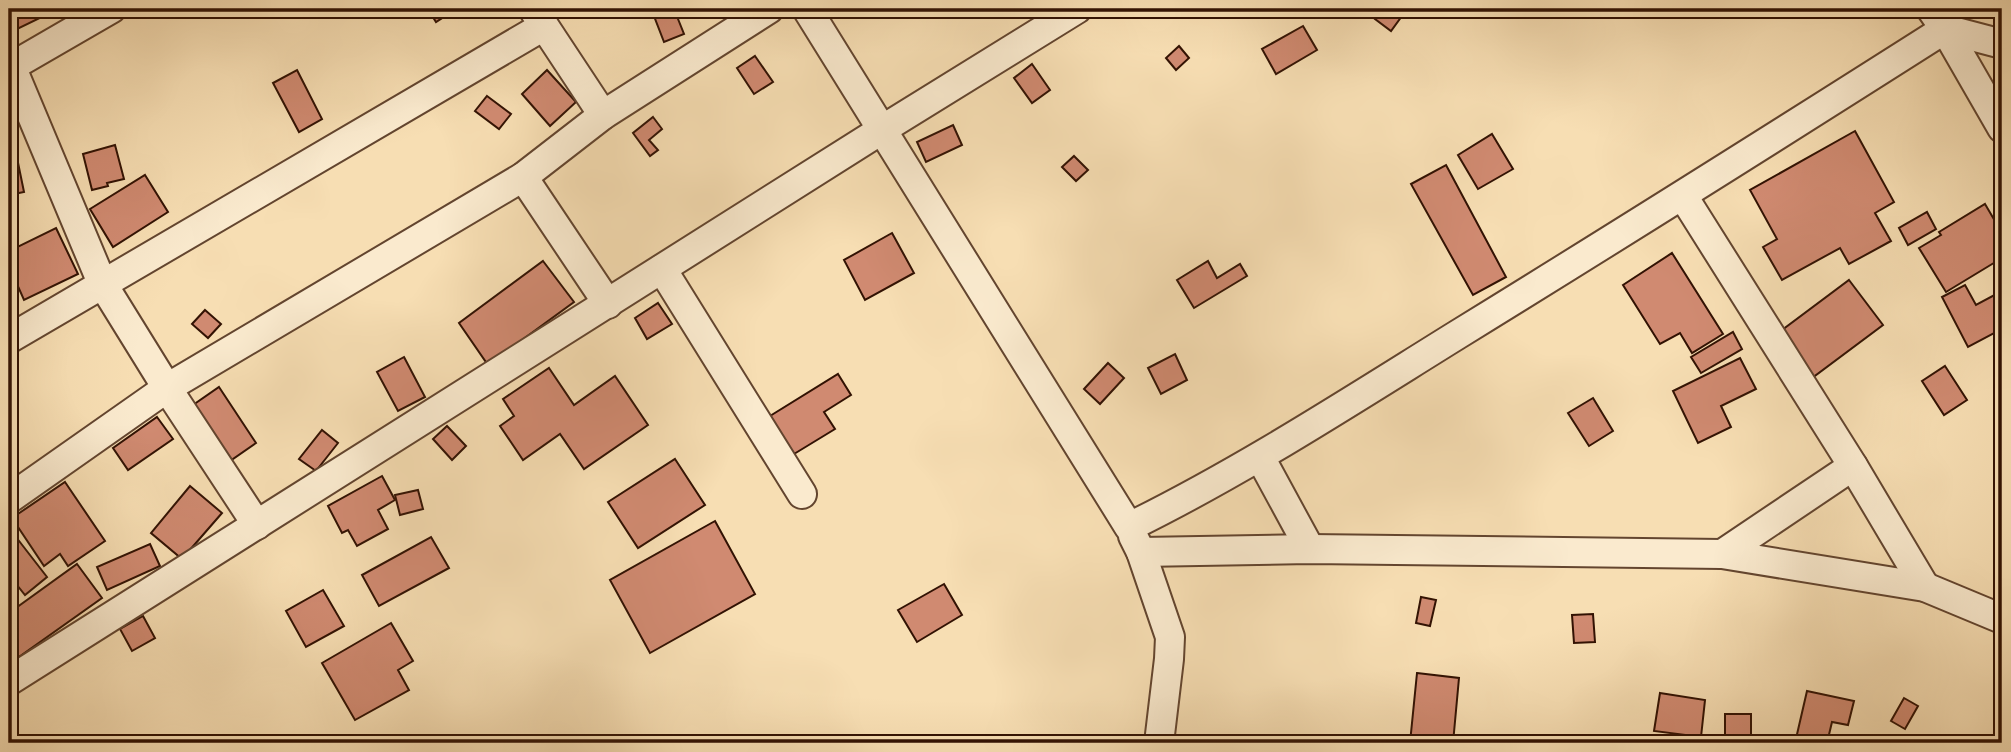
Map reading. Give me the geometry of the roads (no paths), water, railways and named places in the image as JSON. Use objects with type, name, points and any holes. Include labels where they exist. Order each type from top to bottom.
[{"type":"street","points":[[111,9],[10,65],[102,283],[257,525]]},
{"type":"street","points":[[9,499],[167,388],[523,177],[603,115],[769,9]]},
{"type":"street","points":[[807,9],[1135,539],[1170,637],[1159,743]]},
{"type":"street","points":[[9,681],[1076,9]]},
{"type":"street","points":[[9,339],[538,17],[603,115]]},
{"type":"street","points":[[1135,539],[1176,504],[1260,457],[1683,196],[1938,19]]},
{"type":"street","points":[[1938,19],[2002,44]]},
{"type":"street","points":[[1938,19],[2002,128]]},
{"type":"street","points":[[523,177],[608,304]]},
{"type":"street","points":[[1683,196],[1853,466],[1925,587]]},
{"type":"street","points":[[662,269],[802,494]]},
{"type":"street","points":[[1260,457],[1310,549]]},
{"type":"street","points":[[1722,554],[1853,466]]},
{"type":"street","points":[[1135,539],[1310,549],[1722,554],[1925,587],[2002,619]]}]
